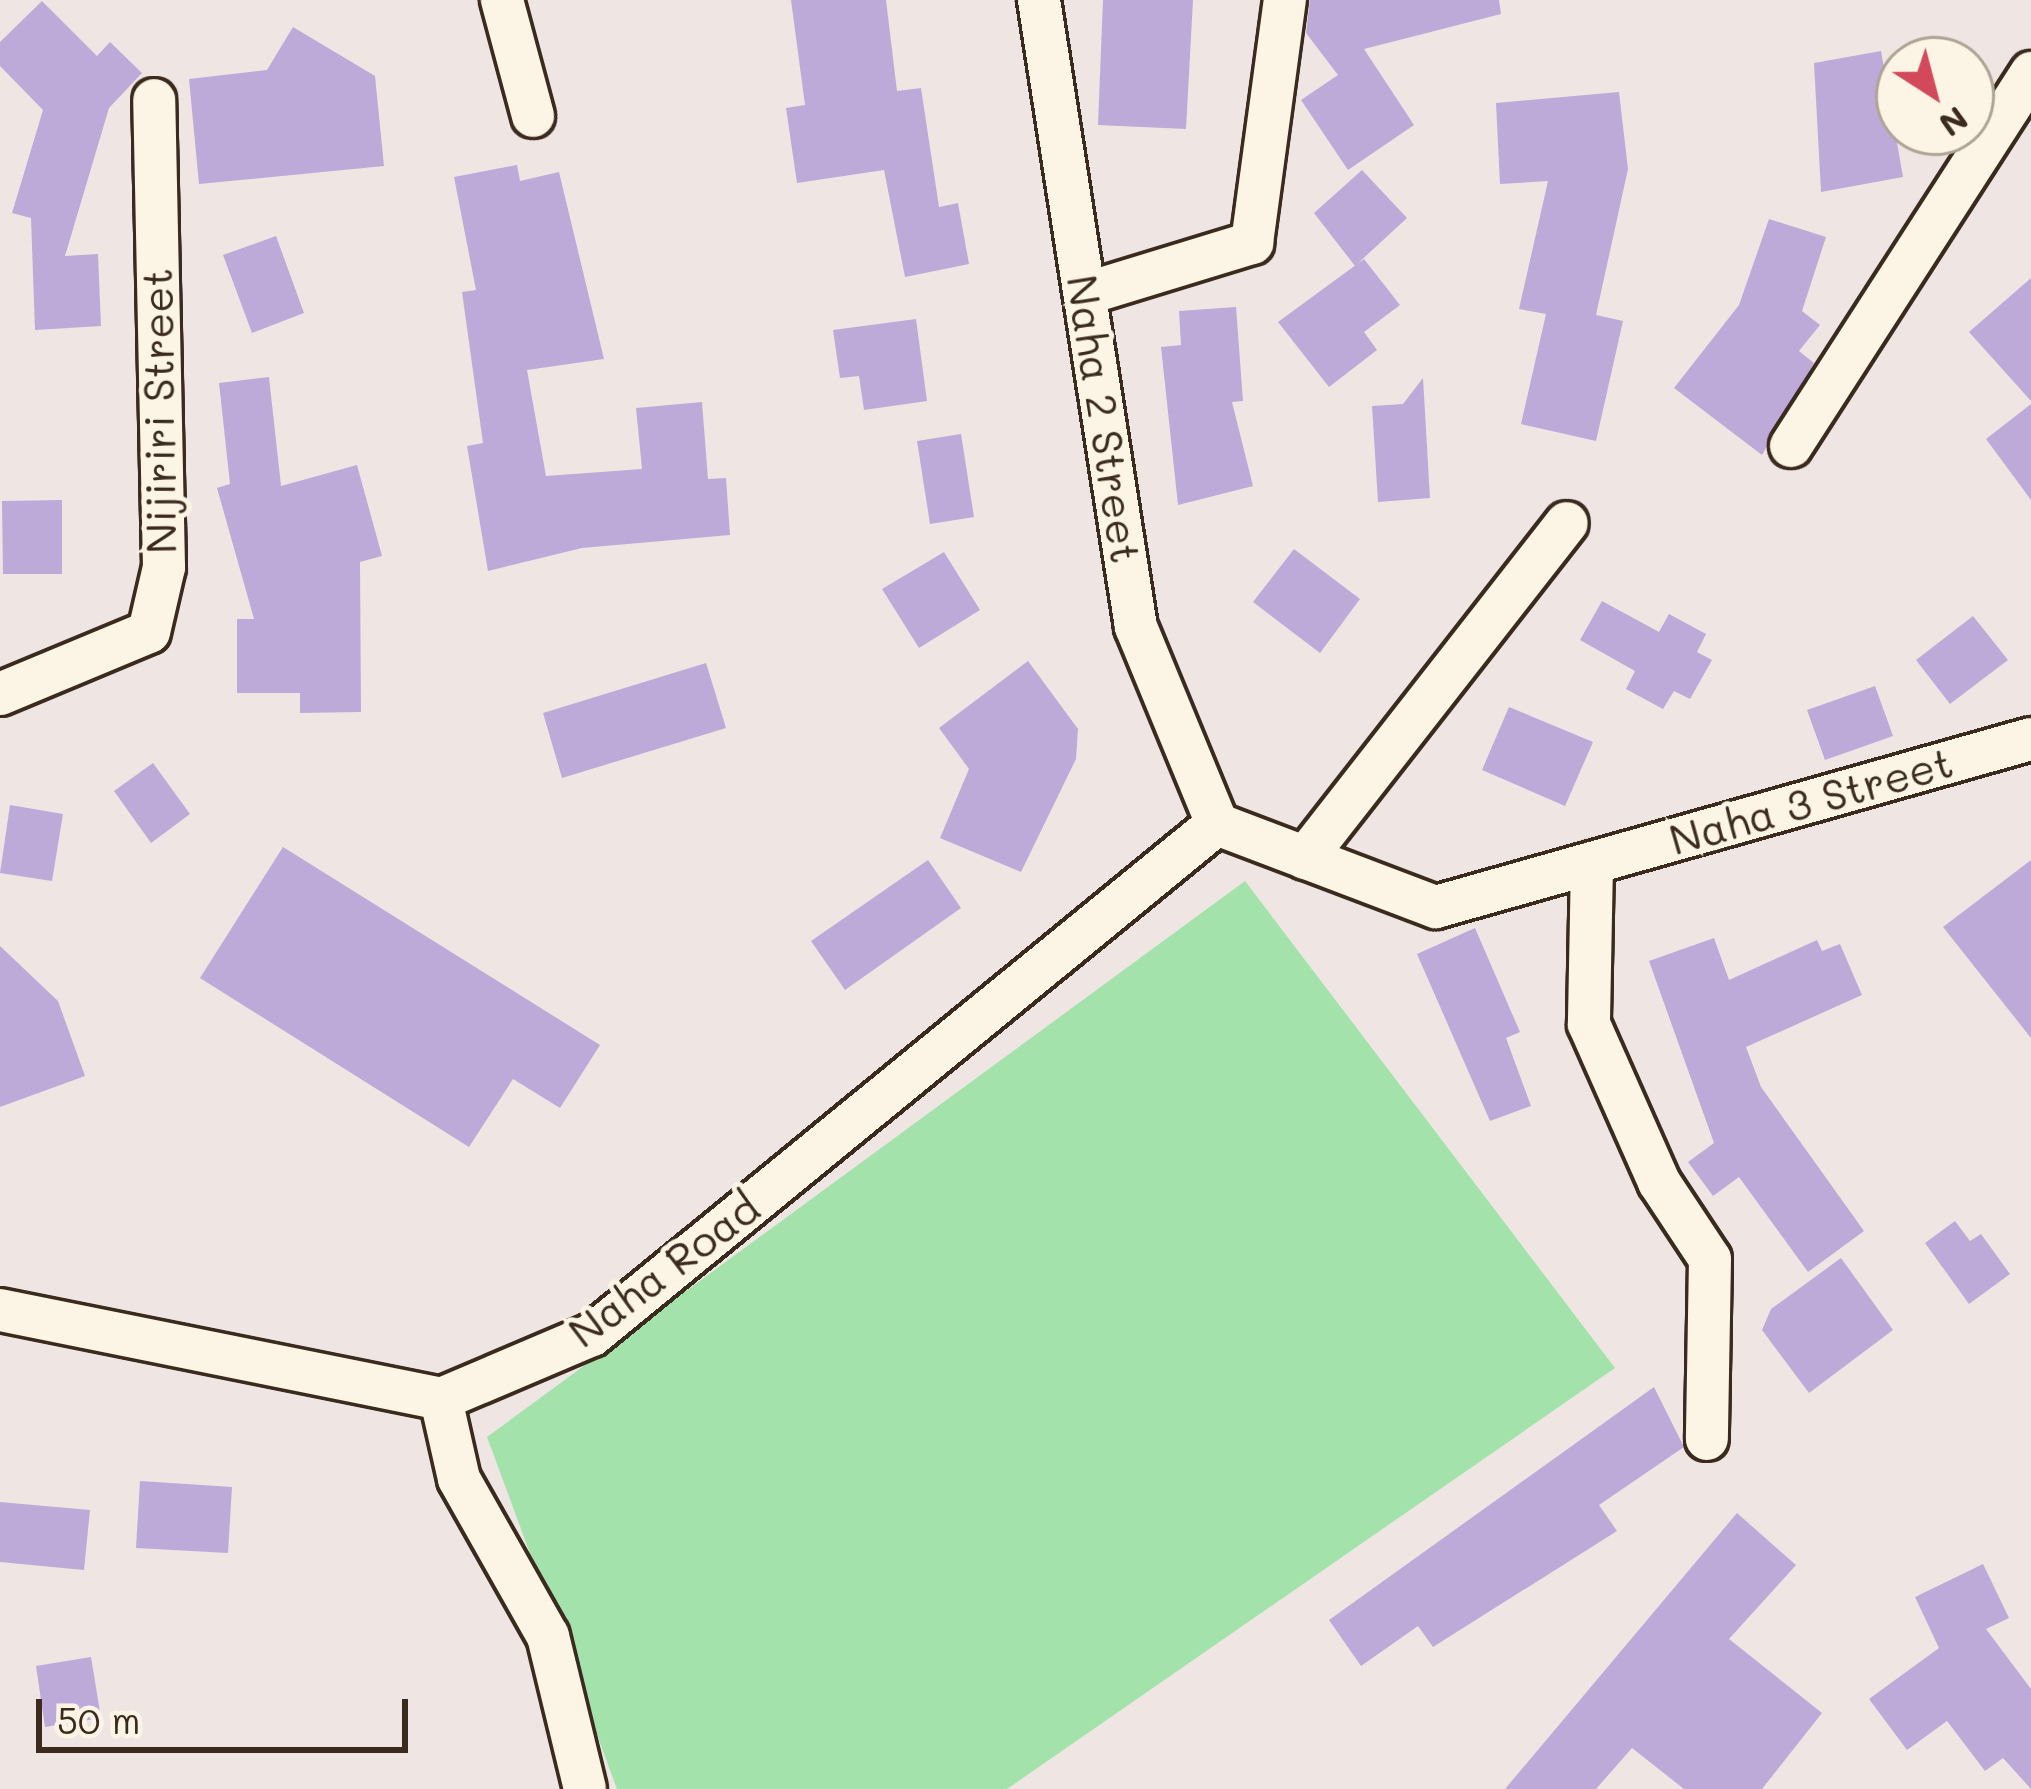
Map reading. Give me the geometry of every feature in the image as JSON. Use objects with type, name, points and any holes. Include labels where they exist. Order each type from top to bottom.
[{"type":"street","points":[[502,0],[533,116]]},
{"type":"street","name":"Naha 2 Street","points":[[1039,0],[1136,627],[1217,824]]},
{"type":"street","points":[[1084,294],[1252,243],[1285,0]]},
{"type":"street","points":[[1791,446],[2031,73]]},
{"type":"street","name":"Nijiriri Street","points":[[0,694],[149,632],[164,566],[154,100]]},
{"type":"street","points":[[1305,858],[1567,523]]},
{"type":"street","name":"Naha 3 Street","points":[[1217,824],[1436,908],[2031,739]]},
{"type":"street","name":"Naha Road","points":[[441,1399],[592,1335],[1217,824]]},
{"type":"street","points":[[1592,863],[1588,1024],[1659,1182],[1710,1259],[1707,1439]]},
{"type":"street","points":[[0,1310],[441,1399],[459,1479],[548,1636],[585,1789]]},
{"type":"green space","points":[[1245,881],[1615,1368],[1007,1789],[617,1789],[487,1437]]},
{"type":"building","points":[[791,0],[886,0],[897,91],[921,88],[939,207],[958,203],[969,264],[905,277],[884,170],[797,183],[786,108],[805,105]]},
{"type":"building","points":[[1103,0],[1193,0],[1186,129],[1098,125]]},
{"type":"building","points":[[1310,0],[1499,0],[1501,14],[1364,49],[1414,125],[1348,170],[1301,100],[1338,75],[1306,33]]},
{"type":"building","points":[[42,1],[97,56],[110,42],[142,73],[109,108],[65,256],[98,254],[101,326],[35,330],[31,218],[12,213],[43,110],[0,66],[0,42]]},
{"type":"building","points":[[293,27],[375,76],[384,166],[199,184],[189,79],[267,70]]},
{"type":"building","points":[[1875,52],[1875,156],[1899,156],[1903,177],[1821,192],[1814,63]]},
{"type":"building","points":[[1619,92],[1628,169],[1596,315],[1623,321],[1596,441],[1521,424],[1546,314],[1519,309],[1548,181],[1500,184],[1496,103]]},
{"type":"building","points":[[517,165],[520,181],[559,172],[604,359],[527,370],[546,476],[642,469],[636,408],[702,402],[708,479],[726,478],[730,535],[582,548],[488,571],[467,446],[483,443],[462,292],[476,290],[454,177]]},
{"type":"building","points":[[1362,170],[1407,218],[1355,266],[1314,213]]},
{"type":"building","points":[[1769,219],[1826,237],[1802,311],[1820,325],[1799,351],[1814,363],[1762,455],[1674,388],[1739,305]]},
{"type":"building","points":[[276,236],[304,313],[252,333],[223,255]]},
{"type":"building","points":[[1364,259],[1400,305],[1364,332],[1377,350],[1329,387],[1278,322]]},
{"type":"building","points":[[2031,278],[2031,401],[1969,332]]},
{"type":"building","points":[[1236,307],[1243,401],[1232,402],[1253,486],[1178,505],[1161,347],[1181,345],[1179,311]]},
{"type":"building","points":[[916,319],[927,401],[864,410],[859,376],[840,378],[833,330]]},
{"type":"building","points":[[269,377],[281,486],[357,465],[382,556],[360,562],[361,712],[300,713],[300,693],[237,693],[237,619],[254,619],[217,488],[230,484],[219,383]]},
{"type":"building","points":[[1423,378],[1430,498],[1378,502],[1372,406],[1403,404]]},
{"type":"building","points":[[2031,404],[2031,500],[1986,439]]},
{"type":"building","points":[[961,434],[974,517],[930,524],[917,441]]},
{"type":"building","points":[[62,500],[62,574],[3,574],[2,501]]},
{"type":"building","points":[[1294,549],[1360,599],[1320,653],[1253,602]]},
{"type":"building","points":[[944,552],[980,610],[919,648],[882,589]]},
{"type":"building","points":[[1602,601],[1659,632],[1669,614],[1706,634],[1697,652],[1712,660],[1690,699],[1674,691],[1663,709],[1626,689],[1635,671],[1580,640]]},
{"type":"building","points":[[1973,616],[2008,660],[1950,704],[1916,660]]},
{"type":"building","points":[[1028,661],[1078,729],[1076,759],[1021,872],[940,838],[969,769],[939,728]]},
{"type":"building","points":[[706,663],[726,728],[562,778],[543,713]]},
{"type":"building","points":[[1875,686],[1893,736],[1825,760],[1807,710]]},
{"type":"building","points":[[1509,707],[1593,742],[1565,806],[1482,770]]},
{"type":"building","points":[[153,763],[190,814],[151,843],[114,791]]},
{"type":"building","points":[[10,805],[63,814],[52,881],[0,873]]},
{"type":"building","points":[[283,847],[600,1045],[560,1108],[513,1079],[469,1147],[200,978]]},
{"type":"building","points":[[928,860],[961,908],[845,990],[811,941]]},
{"type":"building","points":[[2031,860],[2031,1038],[1943,927]]},
{"type":"building","points":[[1475,928],[1520,1032],[1506,1038],[1531,1106],[1490,1121],[1417,954]]},
{"type":"building","points":[[1714,938],[1729,980],[1817,940],[1822,951],[1840,944],[1862,995],[1746,1047],[1761,1087],[1864,1231],[1808,1272],[1739,1177],[1713,1196],[1688,1162],[1714,1143],[1649,961]]},
{"type":"building","points":[[0,946],[58,1001],[85,1076],[0,1107]]},
{"type":"building","points":[[1955,1221],[1970,1241],[1981,1234],[2010,1274],[1969,1304],[1925,1243]]},
{"type":"building","points":[[1841,1258],[1893,1330],[1809,1393],[1762,1330],[1771,1309]]},
{"type":"building","points":[[1654,1387],[1684,1447],[1599,1505],[1617,1531],[1433,1647],[1418,1626],[1361,1666],[1329,1620]]},
{"type":"building","points":[[140,1481],[232,1487],[228,1553],[136,1548]]},
{"type":"building","points":[[0,1502],[90,1510],[84,1570],[0,1562]]},
{"type":"building","points":[[1737,1513],[1796,1565],[1729,1639],[1822,1713],[1762,1789],[1684,1789],[1632,1748],[1596,1789],[1505,1789]]},
{"type":"building","points":[[1983,1564],[2009,1618],[1986,1629],[2031,1689],[2031,1789],[2003,1758],[1985,1771],[1947,1721],[1907,1750],[1869,1699],[1939,1648],[1915,1597]]},
{"type":"building","points":[[91,1657],[101,1718],[45,1727],[36,1666]]}]
